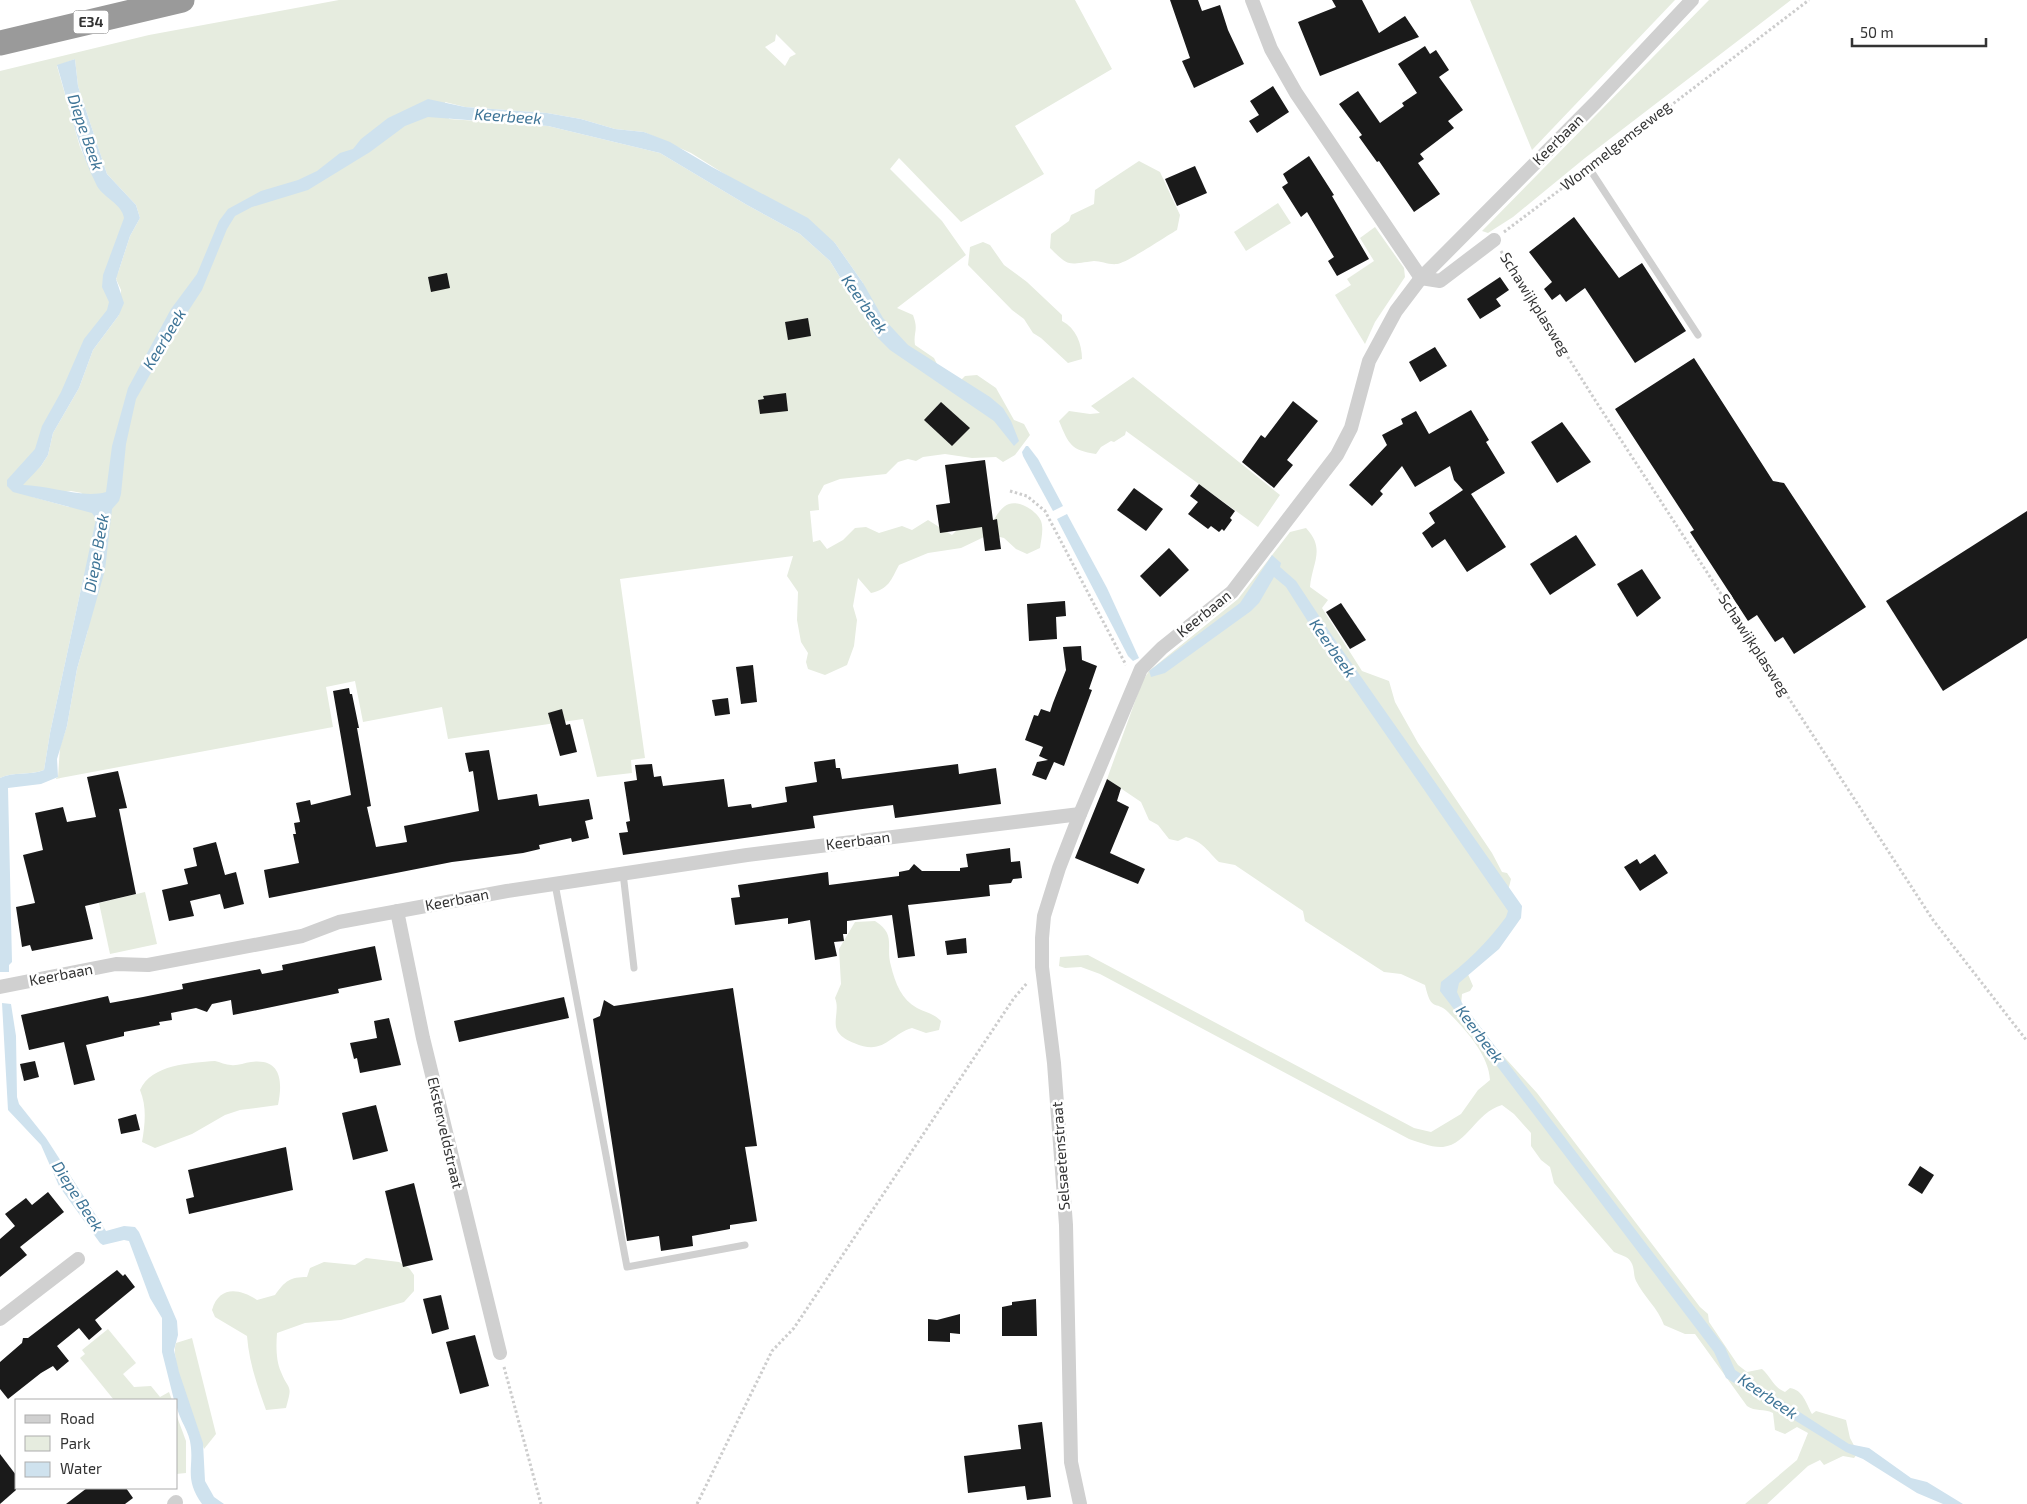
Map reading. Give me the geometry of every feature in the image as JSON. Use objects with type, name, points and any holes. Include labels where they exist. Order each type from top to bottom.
[{"type":"highway","name":"E34","points":[[0,43],[182,0]]},
{"type":"street","points":[[1252,0],[1271,49],[1296,93],[1421,278],[1440,281],[1494,240]]},
{"type":"street","name":"Keerbaan","points":[[0,987],[116,964],[148,966],[302,936],[339,922],[623,873],[747,855],[1080,814],[1135,681],[1148,660],[1232,592],[1338,455],[1351,428],[1369,362],[1396,311],[1421,278],[1596,102],[1692,0]]},
{"type":"street","name":"Selsaetenstraat","points":[[1080,814],[1059,868],[1044,916],[1042,967],[1058,1113],[1066,1225],[1071,1462],[1080,1504]]},
{"type":"street","name":"Eksterveldstraat","points":[[397,911],[423,1038],[500,1353]]},
{"type":"street","points":[[0,1319],[78,1259]]},
{"type":"lane","points":[[1588,168],[1698,335]]},
{"type":"lane","points":[[623,873],[634,968]]},
{"type":"lane","points":[[555,884],[627,1268],[745,1245]]},
{"type":"path","name":"Wommelgemseweg","points":[[1494,240],[1809,0]]},
{"type":"path","name":"Schawijkplasweg","points":[[1494,240],[1595,400],[1933,920],[2027,1041]]},
{"type":"path","points":[[1010,491],[1027,496],[1046,511],[1135,681]]},
{"type":"path","points":[[697,1504],[772,1351],[794,1328],[1014,998],[1042,967]]},
{"type":"path","points":[[500,1353],[541,1504]]},
{"type":"green space","points":[[339,0],[1075,0],[1112,69],[1015,126],[1044,174],[961,222],[899,158],[890,169],[942,221],[966,255],[897,308],[913,315],[916,325],[915,345],[934,358],[939,368],[960,381],[965,376],[977,375],[996,388],[1014,420],[1024,424],[1030,435],[1015,455],[1003,462],[996,457],[972,458],[945,454],[923,457],[916,461],[908,459],[898,462],[886,474],[840,479],[824,485],[818,496],[819,510],[810,511],[813,542],[820,540],[827,549],[843,540],[855,528],[866,527],[879,533],[902,526],[912,530],[928,520],[952,535],[960,527],[993,521],[1004,507],[1013,503],[1032,510],[1039,517],[1042,524],[1040,548],[1027,554],[1016,549],[1004,538],[996,536],[984,537],[961,548],[928,553],[899,565],[886,586],[871,593],[858,578],[853,606],[857,620],[854,646],[847,665],[825,675],[808,669],[806,662],[808,653],[801,642],[797,620],[798,592],[787,576],[793,556],[620,579],[645,758],[631,760],[632,773],[597,777],[583,719],[448,739],[442,707],[363,722],[355,681],[326,687],[333,727],[55,779],[58,777],[60,747],[67,726],[77,669],[88,630],[84,575],[50,733],[44,770],[0,778],[0,71],[149,35]],"holes":[[[776,34],[796,54],[790,57],[785,66],[765,47],[775,41]],[[75,59],[78,86],[107,174],[136,205],[140,218],[130,236],[117,276],[125,244],[125,198],[91,172],[80,147],[57,66]],[[445,102],[465,107],[547,113],[581,119],[615,129],[644,132],[691,153],[835,243],[863,283],[855,302],[830,261],[800,234],[660,153],[548,126],[449,119]],[[116,279],[121,290],[119,315],[93,350],[79,388],[53,433],[48,455],[41,466],[22,483],[119,292],[115,284]],[[71,491],[82,493],[69,507],[33,497]]]},
{"type":"green space","points":[[1470,0],[1675,0],[1532,150]]},
{"type":"green space","points":[[1709,0],[1791,0],[1585,158],[1513,217],[1488,233],[1482,231]]},
{"type":"green space","points":[[1139,161],[1160,172],[1180,215],[1177,230],[1117,264],[1094,261],[1070,263],[1062,259],[1050,248],[1051,234],[1069,221],[1071,215],[1094,204],[1095,190]]},
{"type":"green space","points":[[1278,203],[1291,223],[1246,251],[1234,232]]},
{"type":"green space","points":[[1375,227],[1404,268],[1405,277],[1375,322],[1365,344],[1335,295],[1351,285],[1347,279],[1374,261],[1360,238]]},
{"type":"green space","points":[[983,242],[990,245],[1004,265],[1027,282],[1062,315],[1062,321],[1071,328],[1077,337],[1082,359],[1068,363],[1033,333],[1024,319],[1012,310],[968,265],[970,247]]},
{"type":"green space","points":[[1133,377],[1280,495],[1258,527],[1126,431],[1125,435],[1101,447],[1096,454],[1081,451],[1072,445],[1065,436],[1059,421],[1069,411],[1090,414],[1100,413],[1091,406]]},
{"type":"green space","points":[[1306,528],[1312,536],[1317,550],[1310,587],[1328,600],[1322,608],[1362,671],[1389,681],[1395,702],[1418,743],[1492,853],[1502,872],[1507,873],[1511,879],[1508,891],[1510,915],[1467,972],[1473,986],[1470,991],[1462,994],[1461,1005],[1478,1028],[1537,1093],[1700,1307],[1708,1314],[1709,1322],[1738,1365],[1747,1372],[1762,1369],[1775,1385],[1785,1392],[1790,1388],[1798,1391],[1812,1414],[1816,1411],[1846,1420],[1850,1438],[1858,1453],[1854,1458],[1843,1456],[1824,1465],[1820,1460],[1808,1466],[1767,1504],[1745,1504],[1797,1460],[1808,1433],[1797,1427],[1785,1434],[1775,1430],[1773,1413],[1747,1406],[1695,1334],[1685,1334],[1664,1325],[1636,1281],[1630,1260],[1614,1252],[1554,1183],[1550,1167],[1541,1160],[1531,1146],[1531,1133],[1514,1114],[1502,1105],[1485,1115],[1466,1135],[1452,1145],[1439,1147],[1409,1139],[1100,974],[1081,967],[1065,968],[1059,966],[1060,957],[1088,955],[1414,1128],[1431,1132],[1461,1114],[1478,1090],[1490,1080],[1485,1061],[1475,1043],[1462,1026],[1444,1008],[1432,1003],[1425,985],[1401,974],[1384,972],[1305,921],[1303,911],[1235,865],[1219,862],[1197,841],[1186,837],[1178,841],[1169,839],[1158,825],[1149,820],[1141,802],[1107,779],[1142,682],[1149,671],[1238,599],[1290,532]]},
{"type":"green space","points":[[145,892],[157,944],[110,954],[99,903]]},
{"type":"green space","points":[[875,921],[882,926],[888,936],[889,959],[903,996],[912,1005],[938,1018],[941,1021],[939,1030],[926,1033],[912,1028],[886,1043],[872,1047],[852,1042],[838,1032],[836,1028],[837,1007],[835,998],[841,984],[839,949],[855,922]]},
{"type":"green space","points":[[215,1061],[227,1065],[251,1062],[269,1064],[278,1073],[280,1080],[278,1105],[240,1110],[225,1115],[192,1134],[155,1148],[142,1142],[145,1116],[140,1090],[146,1081],[162,1070],[173,1066]]},
{"type":"green space","points":[[366,1258],[399,1262],[409,1268],[414,1275],[414,1291],[404,1302],[341,1320],[305,1323],[277,1333],[278,1363],[290,1391],[286,1408],[266,1410],[252,1364],[247,1336],[215,1317],[212,1310],[215,1302],[225,1293],[230,1292],[243,1293],[257,1300],[275,1295],[288,1281],[307,1277],[310,1268],[324,1262],[355,1265]]},
{"type":"green space","points":[[108,1329],[136,1363],[123,1374],[134,1387],[151,1386],[160,1397],[169,1392],[172,1399],[113,1399],[80,1358],[85,1354],[82,1350]]},
{"type":"green space","points":[[192,1338],[216,1434],[204,1449],[180,1379],[175,1352],[176,1343]]},
{"type":"green space","points":[[178,1419],[186,1441],[186,1473],[178,1474]]},
{"type":"water","points":[[75,59],[78,86],[107,174],[136,205],[140,218],[130,236],[116,279],[124,303],[119,315],[93,350],[79,388],[53,433],[48,455],[41,466],[23,485],[87,494],[106,492],[112,446],[128,388],[171,309],[197,274],[219,221],[228,209],[261,191],[298,180],[317,171],[340,153],[353,149],[361,139],[388,118],[428,99],[465,107],[547,113],[581,119],[615,129],[644,132],[670,142],[712,167],[808,218],[835,243],[863,283],[883,318],[908,345],[990,397],[1003,408],[1011,421],[1019,441],[1014,446],[994,421],[890,350],[876,336],[830,261],[800,234],[660,153],[548,126],[428,117],[405,126],[370,152],[308,190],[252,207],[235,216],[227,229],[202,290],[172,336],[136,399],[126,444],[121,494],[119,501],[112,509],[105,570],[77,669],[67,726],[57,759],[58,777],[41,784],[8,788],[12,962],[9,965],[9,972],[0,972],[0,778],[44,770],[50,733],[96,519],[92,513],[13,492],[7,486],[7,480],[35,449],[42,426],[61,392],[84,339],[107,310],[109,302],[102,287],[103,275],[124,218],[120,209],[97,186],[84,157],[74,127],[57,65]]},
{"type":"water","points":[[1026,446],[1038,459],[1063,506],[1053,511],[1023,456],[1022,452]]},
{"type":"water","points":[[1067,514],[1107,588],[1139,658],[1133,661],[1128,656],[1057,519]]},
{"type":"water","name":"Keerbeek","points":[[1272,555],[1281,563],[1280,567],[1296,581],[1331,634],[1522,906],[1521,918],[1499,949],[1459,983],[1457,992],[1462,1003],[1725,1347],[1735,1370],[1849,1444],[1869,1448],[1911,1478],[1927,1482],[1963,1504],[1943,1504],[1917,1493],[1726,1378],[1714,1352],[1440,991],[1441,982],[1484,944],[1506,917],[1508,911],[1312,628],[1286,587],[1274,577],[1259,603],[1251,611],[1165,673],[1151,677],[1149,671],[1240,603]]},
{"type":"water","name":"Diepe Beek","points":[[2,1003],[11,1004],[16,1036],[17,1097],[19,1104],[46,1138],[106,1231],[124,1226],[135,1227],[139,1232],[177,1321],[178,1335],[174,1350],[179,1372],[203,1443],[205,1481],[214,1497],[224,1504],[202,1504],[196,1495],[191,1479],[190,1441],[178,1411],[178,1399],[174,1399],[162,1352],[162,1318],[150,1298],[129,1241],[124,1240],[103,1245],[100,1243],[59,1186],[41,1145],[8,1110]]},
{"type":"building","points":[[1170,0],[1198,0],[1202,11],[1220,5],[1228,30],[1244,64],[1194,88],[1182,61],[1190,58]]},
{"type":"building","points":[[1332,0],[1362,0],[1379,33],[1405,16],[1419,37],[1320,76],[1298,22],[1336,7]]},
{"type":"building","points":[[1425,46],[1430,54],[1436,50],[1449,70],[1439,77],[1463,110],[1448,121],[1454,128],[1420,154],[1424,159],[1418,163],[1440,194],[1414,212],[1379,161],[1377,162],[1359,137],[1362,135],[1339,104],[1358,91],[1380,123],[1404,106],[1402,103],[1417,93],[1398,64]]},
{"type":"building","points":[[1273,86],[1289,112],[1257,133],[1249,121],[1259,115],[1250,101]]},
{"type":"building","points":[[1309,156],[1334,195],[1332,196],[1369,259],[1337,276],[1328,261],[1334,257],[1307,212],[1301,217],[1282,187],[1288,183],[1283,174]]},
{"type":"building","points":[[1195,166],[1207,193],[1177,206],[1165,179]]},
{"type":"building","points":[[1574,217],[1619,278],[1642,263],[1686,331],[1635,363],[1585,288],[1566,302],[1560,294],[1552,300],[1544,289],[1552,282],[1529,252]]},
{"type":"building","points":[[447,273],[450,288],[431,292],[428,277]]},
{"type":"building","points":[[1500,277],[1509,290],[1496,299],[1501,306],[1480,319],[1467,299]]},
{"type":"building","points":[[808,318],[811,336],[788,340],[785,322]]},
{"type":"building","points":[[1435,347],[1447,366],[1420,382],[1409,362]]},
{"type":"building","points":[[1694,358],[1773,481],[1784,483],[1866,607],[1794,654],[1783,637],[1775,642],[1757,615],[1748,621],[1690,532],[1694,530],[1615,409]]},
{"type":"building","points":[[786,393],[788,411],[760,414],[758,400],[764,399],[763,396]]},
{"type":"building","points":[[1293,401],[1318,421],[1287,460],[1293,465],[1274,488],[1242,462],[1261,435],[1265,438]]},
{"type":"building","points":[[941,402],[970,428],[952,446],[924,420]]},
{"type":"building","points":[[1471,410],[1489,440],[1486,442],[1505,473],[1471,494],[1506,547],[1467,572],[1445,539],[1432,548],[1422,533],[1435,523],[1429,513],[1463,490],[1454,480],[1450,466],[1415,487],[1402,466],[1380,491],[1383,494],[1372,506],[1349,485],[1387,445],[1382,435],[1403,424],[1401,419],[1416,411],[1429,434]]},
{"type":"building","points":[[1562,422],[1591,462],[1557,483],[1531,442]]},
{"type":"building","points":[[985,460],[993,520],[997,519],[1001,549],[985,551],[982,527],[940,533],[936,505],[950,503],[945,465]]},
{"type":"building","points":[[1199,484],[1235,511],[1230,518],[1232,520],[1224,531],[1222,529],[1219,532],[1211,526],[1208,529],[1188,514],[1198,502],[1190,496]]},
{"type":"building","points":[[1134,488],[1163,509],[1146,531],[1117,510]]},
{"type":"building","points":[[2027,511],[2027,638],[1943,691],[1886,601]]},
{"type":"building","points":[[1576,535],[1596,565],[1550,595],[1530,564]]},
{"type":"building","points":[[1169,548],[1189,570],[1160,597],[1140,576]]},
{"type":"building","points":[[1642,569],[1661,598],[1637,617],[1617,584]]},
{"type":"building","points":[[1065,601],[1066,616],[1056,617],[1057,639],[1029,641],[1027,604]]},
{"type":"building","points":[[1341,603],[1366,640],[1350,649],[1326,612]]},
{"type":"building","points":[[1081,646],[1082,660],[1097,666],[1089,689],[1092,690],[1064,766],[1054,762],[1046,780],[1032,775],[1037,762],[1048,760],[1039,756],[1043,747],[1025,740],[1034,715],[1038,716],[1041,709],[1050,712],[1066,670],[1063,647]]},
{"type":"building","points":[[753,665],[757,702],[741,704],[736,667]]},
{"type":"building","points":[[349,688],[359,728],[357,728],[371,806],[367,807],[376,847],[407,842],[404,826],[479,811],[473,771],[469,772],[465,753],[489,750],[498,800],[537,794],[539,806],[589,799],[593,819],[585,821],[589,838],[572,842],[571,838],[539,845],[540,849],[523,853],[452,862],[269,898],[264,870],[299,863],[293,834],[296,834],[294,823],[300,822],[296,803],[310,800],[311,805],[351,795],[333,691]]},
{"type":"building","points":[[728,698],[730,714],[715,716],[712,700]]},
{"type":"building","points":[[562,709],[566,725],[570,724],[577,752],[560,756],[548,713]]},
{"type":"building","points":[[835,759],[836,768],[840,768],[842,779],[958,764],[959,774],[996,768],[1001,804],[895,818],[893,805],[855,810],[813,816],[815,828],[623,855],[619,833],[628,832],[626,822],[630,821],[624,782],[637,780],[635,765],[652,764],[654,777],[661,776],[663,786],[724,779],[728,807],[751,804],[752,808],[787,802],[785,787],[817,782],[814,762]]},
{"type":"building","points":[[118,771],[127,808],[119,809],[136,894],[85,906],[93,939],[32,951],[30,945],[22,947],[16,907],[35,903],[23,855],[43,850],[35,813],[63,807],[67,822],[96,817],[87,777]]},
{"type":"building","points":[[1107,779],[1121,788],[1117,801],[1129,807],[1110,853],[1145,869],[1138,884],[1075,858]]},
{"type":"building","points":[[216,842],[225,875],[236,872],[244,904],[224,909],[220,894],[190,901],[194,916],[169,921],[162,890],[188,884],[184,869],[197,866],[193,848]]},
{"type":"building","points":[[1010,848],[1011,862],[1020,861],[1022,878],[1013,879],[1011,883],[989,885],[990,896],[908,905],[915,956],[898,958],[892,915],[847,921],[847,934],[843,934],[844,941],[834,942],[837,956],[815,960],[810,920],[788,924],[788,918],[735,925],[731,898],[740,897],[738,885],[828,872],[829,885],[899,876],[899,872],[909,870],[914,864],[922,871],[960,871],[960,868],[968,867],[966,854]]},
{"type":"building","points":[[1655,854],[1668,873],[1640,891],[1624,867],[1637,859],[1640,864]]},
{"type":"building","points":[[966,938],[967,953],[947,955],[945,941]]},
{"type":"building","points":[[375,946],[382,980],[338,989],[339,993],[233,1015],[231,1000],[212,1004],[207,1012],[196,1008],[171,1013],[172,1020],[159,1022],[160,1025],[124,1032],[124,1036],[86,1045],[95,1080],[74,1085],[64,1042],[29,1050],[21,1015],[108,996],[110,1003],[143,997],[183,989],[182,984],[260,969],[262,974],[283,970],[282,965]]},
{"type":"building","points":[[733,988],[757,1146],[745,1147],[757,1221],[730,1225],[730,1229],[692,1236],[693,1246],[661,1251],[659,1236],[627,1241],[593,1019],[600,1016],[604,1000],[614,1006]]},
{"type":"building","points":[[564,997],[569,1018],[459,1042],[454,1021]]},
{"type":"building","points":[[389,1018],[401,1065],[360,1073],[357,1058],[354,1059],[350,1043],[377,1038],[374,1021]]},
{"type":"building","points":[[35,1061],[39,1077],[24,1081],[20,1064]]},
{"type":"building","points":[[376,1105],[388,1151],[353,1160],[342,1113]]},
{"type":"building","points":[[136,1114],[140,1130],[121,1134],[118,1119]]},
{"type":"building","points":[[286,1147],[293,1190],[189,1214],[186,1199],[194,1197],[188,1170]]},
{"type":"building","points":[[1920,1166],[1934,1175],[1922,1194],[1908,1185]]},
{"type":"building","points":[[414,1183],[433,1260],[403,1267],[385,1191]]},
{"type":"building","points":[[48,1192],[64,1212],[20,1247],[27,1255],[0,1277],[0,1239],[15,1226],[5,1214],[26,1198],[32,1205]]},
{"type":"building","points":[[117,1270],[123,1276],[125,1274],[135,1287],[95,1320],[102,1329],[89,1340],[79,1328],[57,1346],[69,1361],[57,1371],[53,1366],[41,1373],[8,1399],[0,1389],[0,1362],[22,1343],[23,1338],[28,1338]]},
{"type":"building","points":[[441,1295],[449,1329],[432,1334],[423,1299]]},
{"type":"building","points":[[1036,1299],[1037,1336],[1002,1336],[1002,1307],[1012,1305],[1012,1302]]},
{"type":"building","points":[[960,1314],[960,1334],[950,1333],[950,1342],[928,1341],[928,1319],[937,1320]]},
{"type":"building","points":[[475,1335],[489,1386],[460,1394],[446,1342]]},
{"type":"building","points":[[1042,1422],[1051,1497],[1027,1500],[1025,1486],[968,1493],[964,1456],[1021,1449],[1018,1425]]},
{"type":"building","points":[[0,1454],[15,1474],[16,1490],[0,1504]]},
{"type":"building","points":[[86,1489],[127,1489],[133,1498],[125,1504],[66,1504]]}]
